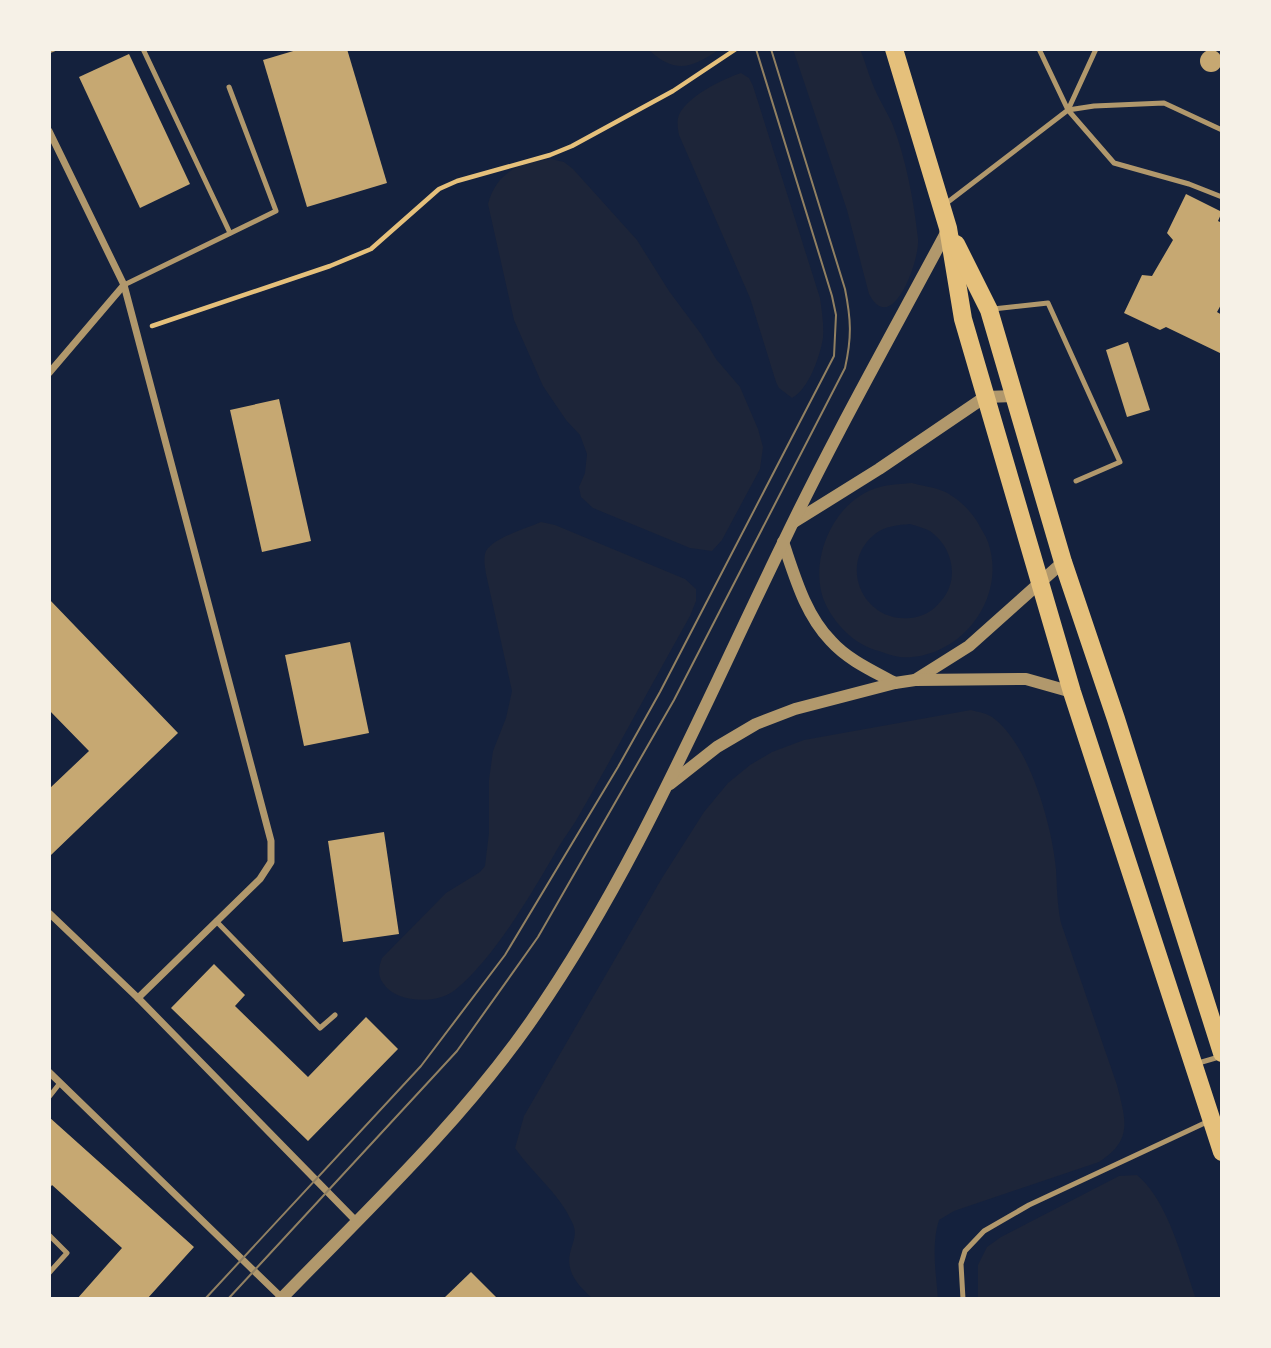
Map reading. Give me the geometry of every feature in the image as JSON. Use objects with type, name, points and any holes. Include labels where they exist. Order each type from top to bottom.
[{"type":"main road","points":[[894,49],[948,229],[963,319],[1072,692],[1222,1152]]},
{"type":"main road","points":[[948,229],[989,310],[1063,562],[1221,1048]]},
{"type":"street","points":[[49,131],[124,285],[271,841],[271,862],[260,879],[138,998]]},
{"type":"street","points":[[49,1072],[281,1299],[447,1127],[528,1026],[582,944],[667,787],[793,522],[948,229]]},
{"type":"street","points":[[49,373],[124,285]]},
{"type":"street","points":[[793,522],[985,397],[1014,396]]},
{"type":"street","points":[[783,542],[809,612],[830,641],[856,662],[895,683]]},
{"type":"street","points":[[915,680],[969,646],[1063,562]]},
{"type":"street","points":[[667,787],[717,747],[756,724],[795,709],[895,683],[915,680],[1026,679],[1072,692]]},
{"type":"street","points":[[49,913],[138,998],[356,1221]]},
{"type":"lane","points":[[143,49],[230,233]]},
{"type":"lane","points":[[1039,49],[1068,110],[1114,163],[1189,184],[1222,197]]},
{"type":"lane","points":[[942,207],[1068,110],[1096,49]]},
{"type":"lane","points":[[124,285],[276,211],[229,87]]},
{"type":"lane","points":[[1068,110],[1164,103],[1222,130]]},
{"type":"lane","points":[[989,310],[1048,303],[1120,462],[1076,481]]},
{"type":"lane","points":[[215,921],[320,1028],[335,1015]]},
{"type":"lane","points":[[1195,1064],[1221,1048]]},
{"type":"lane","points":[[49,1097],[60,1083]]},
{"type":"lane","points":[[962,1299],[961,1265],[965,1251],[984,1231],[1029,1205],[1212,1120]]},
{"type":"lane","points":[[49,1235],[67,1253],[49,1273]]},
{"type":"path","points":[[135,332],[330,266],[372,249],[439,189],[572,146],[673,91],[736,49]]},
{"type":"shaded area","points":[[648,49],[720,49],[701,61],[684,66],[667,63]]},
{"type":"shaded area","points":[[793,49],[860,49],[875,90],[892,123],[912,195],[918,239],[914,263],[903,291],[887,307],[878,305],[869,294],[847,210]]},
{"type":"shaded area","points":[[741,73],[749,78],[753,86],[820,298],[823,338],[819,354],[804,387],[792,398],[779,388],[776,382],[750,298],[678,131],[678,118],[687,103],[714,85]]},
{"type":"shaded area","points":[[551,159],[564,162],[573,169],[637,240],[716,359],[740,387],[758,429],[763,447],[760,469],[722,540],[712,551],[690,548],[593,508],[581,497],[579,487],[585,473],[587,454],[580,435],[566,420],[543,386],[514,320],[488,204],[503,176],[519,166]]},
{"type":"shaded area","points":[[912,483],[939,490],[953,497],[975,518],[988,542],[992,563],[991,585],[985,604],[974,622],[959,637],[941,649],[922,656],[900,657],[861,644],[838,624],[823,598],[820,564],[830,531],[851,503],[864,493],[880,487]],"holes":[[[910,524],[930,531],[944,546],[951,564],[951,583],[941,601],[927,613],[910,618],[893,617],[868,602],[857,575],[858,560],[864,546],[879,531]]]},
{"type":"shaded area","points":[[541,522],[555,525],[685,579],[696,589],[696,601],[578,817],[498,943],[470,977],[447,995],[427,1000],[406,998],[389,990],[381,980],[379,970],[382,958],[446,893],[485,866],[493,751],[506,718],[512,691],[486,574],[485,554],[490,546],[503,538]]},
{"type":"shaded area","points":[[971,710],[990,716],[1005,729],[1027,765],[1044,808],[1054,851],[1061,923],[1120,1098],[1124,1129],[1117,1146],[1099,1162],[954,1211],[939,1220],[935,1249],[938,1299],[593,1299],[579,1284],[570,1267],[575,1234],[567,1212],[515,1148],[524,1116],[662,878],[704,812],[728,783],[772,752],[804,740]]},
{"type":"shaded area","points":[[1137,1175],[1158,1200],[1166,1216],[1196,1299],[978,1299],[978,1265],[987,1247],[1001,1237],[1119,1176]]},
{"type":"building","points":[[300,49],[347,49],[387,183],[307,207],[263,60]]},
{"type":"building","points":[[1211,50],[1219,53],[1222,61],[1219,69],[1211,72],[1203,69],[1200,61],[1203,53]]},
{"type":"building","points":[[129,54],[190,184],[140,208],[79,77]]},
{"type":"building","points":[[1186,194],[1222,212],[1218,221],[1222,223],[1222,303],[1217,312],[1222,315],[1222,354],[1166,327],[1160,330],[1124,313],[1142,275],[1152,276],[1173,240],[1167,233]]},
{"type":"building","points":[[1128,342],[1150,410],[1127,417],[1106,350]]},
{"type":"building","points":[[279,399],[311,541],[262,552],[230,410]]},
{"type":"building","points":[[49,599],[178,733],[51,855],[49,789],[89,751],[49,710]]},
{"type":"building","points":[[350,642],[369,733],[304,746],[285,655]]},
{"type":"building","points":[[384,832],[399,934],[343,942],[328,841]]},
{"type":"building","points":[[214,964],[245,995],[235,1006],[308,1077],[366,1017],[398,1049],[308,1141],[171,1008]]},
{"type":"building","points":[[49,1117],[194,1247],[147,1299],[77,1299],[122,1248],[52,1185],[49,1189]]},
{"type":"building","points":[[471,1272],[498,1299],[443,1299]]},
{"type":"tram line","points":[[205,1299],[421,1066],[505,955],[660,692],[834,356],[836,315],[832,296],[756,49]]},
{"type":"tram line","points":[[228,1299],[457,1051],[538,937],[674,700],[845,368],[850,328],[845,289],[771,49]]}]
